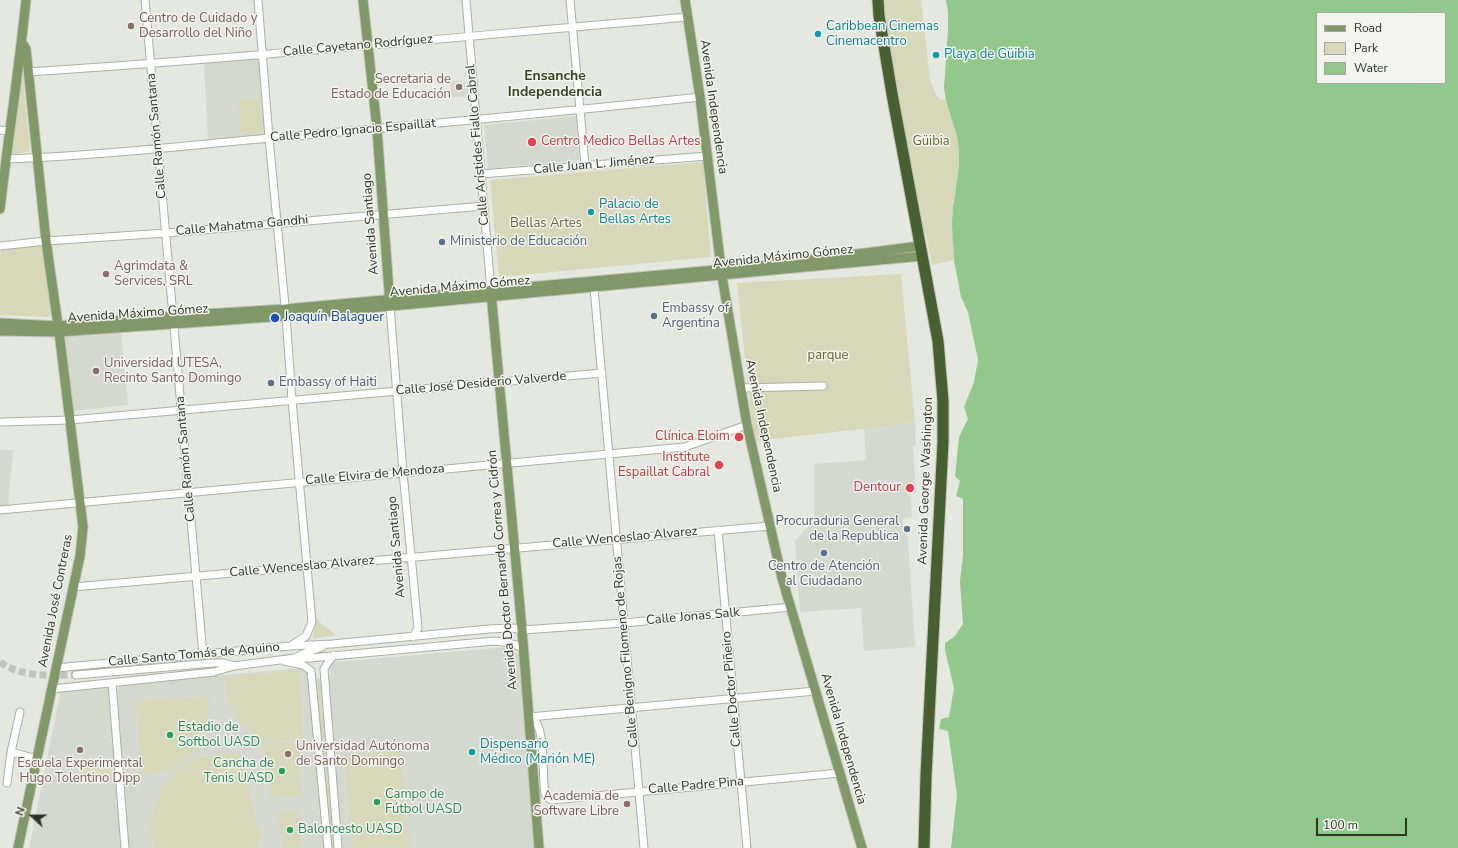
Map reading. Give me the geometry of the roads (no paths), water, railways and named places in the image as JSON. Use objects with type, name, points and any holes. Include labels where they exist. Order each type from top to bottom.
[{"type":"highway","name":"Avenida George Washington","points":[[872,0],[879,61],[904,194],[919,252],[938,341],[943,401],[943,442],[926,776],[924,848]]},
{"type":"highway","name":"Avenida George Washington","points":[[878,0],[879,16],[919,252],[935,384],[937,433],[917,848]]},
{"type":"main road","points":[[0,209],[6,159],[5,131],[22,43],[26,0]]},
{"type":"main road","name":"Avenida Santiago","points":[[363,0],[377,128],[390,303]]},
{"type":"main road","name":"Avenida Independencia","points":[[685,0],[700,97],[721,273],[747,425],[782,578],[862,848]]},
{"type":"main road","name":"Avenida José Contreras","points":[[18,848],[80,556],[83,527],[59,329],[36,158],[26,49],[22,43]]},
{"type":"main road","name":"Avenida Máximo Gómez","points":[[491,294],[594,288],[721,273],[771,265],[919,252]]},
{"type":"main road","name":"Avenida Máximo Gómez","points":[[0,331],[59,329],[285,313],[721,273]]},
{"type":"main road","name":"Avenida Doctor Bernardo Correa y Cidrón","points":[[491,294],[524,649],[539,848]]},
{"type":"main road","name":"Avenida Máximo Gómez","points":[[0,323],[59,329]]},
{"type":"street","name":"Calle Ramón Santana","points":[[145,0],[203,655]]},
{"type":"street","points":[[258,0],[312,622],[310,630],[306,636],[290,646]]},
{"type":"street","name":"Calle Arístides Fiallo Cabral","points":[[466,0],[491,294]]},
{"type":"street","points":[[570,0],[585,165]]},
{"type":"street","name":"Calle Cayetano Rodríguez","points":[[27,72],[151,64],[688,17]]},
{"type":"street","name":"Calle Pedro Ignacio Espaillat","points":[[6,159],[158,148],[476,120],[700,97]]},
{"type":"street","name":"Calle Juan L. Jiménez","points":[[480,174],[707,156]]},
{"type":"street","name":"Calle Mahatma Gandhi","points":[[0,246],[46,241],[277,224],[383,213],[484,206]]},
{"type":"street","name":"Calle Benigno Filomeno de Rojas","points":[[594,288],[644,848]]},
{"type":"street","name":"Avenida Santiago","points":[[390,303],[396,391],[418,628],[413,637]]},
{"type":"street","name":"Calle José Desiderio Valverde","points":[[2,422],[70,420],[602,373]]},
{"type":"street","points":[[741,388],[823,386]]},
{"type":"street","name":"Calle Elvira de Mendoza","points":[[0,510],[685,447],[747,425]]},
{"type":"street","name":"Calle Wenceslao Alvarez","points":[[73,587],[770,526]]},
{"type":"street","name":"Calle Doctor Piñeiro","points":[[718,530],[747,848]]},
{"type":"street","name":"Calle Jonas Salk","points":[[522,630],[624,623],[791,607]]},
{"type":"street","name":"Calle Santo Tomás de Aquino","points":[[56,668],[489,629],[513,628],[522,630]]},
{"type":"street","name":"Calle Santo Tomás de Aquino","points":[[52,689],[214,672],[234,666],[282,661],[295,658],[310,658],[494,642],[508,642],[516,644],[524,649]]},
{"type":"street","name":"Calle Santo Tomás de Aquino","points":[[295,658],[305,652],[332,644]]},
{"type":"street","points":[[334,655],[324,669],[338,848]]},
{"type":"street","points":[[282,661],[303,665],[311,671],[324,669]]},
{"type":"street","points":[[76,675],[213,663],[223,663],[234,666]]},
{"type":"street","points":[[311,671],[328,848]]},
{"type":"street","points":[[112,683],[125,848]]},
{"type":"street","points":[[529,718],[816,690]]},
{"type":"street","points":[[7,783],[11,752],[20,712]]},
{"type":"street","name":"Calle Padre Pina","points":[[529,718],[534,721],[538,727],[545,794],[552,800],[840,773]]},
{"type":"street","points":[[11,752],[37,759]]},
{"type":"street","points":[[319,764],[332,763]]},
{"type":"street","points":[[320,775],[333,774]]},
{"type":"water","points":[[946,0],[1458,0],[1458,848],[951,848],[957,795],[948,731],[939,729],[941,719],[949,717],[954,688],[945,650],[945,643],[954,637],[963,624],[960,581],[963,555],[963,499],[956,496],[960,481],[955,476],[959,437],[968,419],[964,407],[974,382],[978,360],[968,312],[961,297],[954,260],[952,224],[959,166],[959,149],[944,88],[948,11]]},
{"type":"tunnel","points":[[0,662],[18,671],[27,673],[46,675],[76,675]]},
{"type":"place","name":"Centro de Cuidado y Desarrollo del Niño","points":[[131,26]]},
{"type":"place","name":"Caribbean Cinemas Cinemacentro","points":[[818,34]]},
{"type":"place","name":"Playa de Güibia","points":[[936,55]]},
{"type":"place","name":"Secretaria de Estado de Educación","points":[[459,87]]},
{"type":"place","name":"Centro Medico Bellas Artes","points":[[532,142]]},
{"type":"place","name":"Palacio de Bellas Artes","points":[[591,212]]},
{"type":"place","name":"Ministerio de Educación","points":[[442,242]]},
{"type":"place","name":"Agrimdata & Services, SRL","points":[[106,274]]},
{"type":"place","name":"Embassy of Argentina","points":[[654,316]]},
{"type":"place","name":"Joaquín Balaguer","points":[[275,318]]},
{"type":"place","name":"Universidad UTESA, Recinto Santo Domingo","points":[[96,371]]},
{"type":"place","name":"Embassy of Haiti","points":[[271,383]]},
{"type":"place","name":"Clínica Eloim","points":[[739,437]]},
{"type":"place","name":"Institute Espaillat Cabral","points":[[719,465]]},
{"type":"place","name":"Dentour","points":[[910,488]]},
{"type":"place","name":"Procuraduria General de la Republica","points":[[907,529]]},
{"type":"place","name":"Centro de Atención al Ciudadano","points":[[824,553]]},
{"type":"place","name":"Estadio de Softbol UASD","points":[[170,735]]},
{"type":"place","name":"Escuela Experimental Hugo Tolentino Dipp","points":[[80,750]]},
{"type":"place","name":"Dispensario Médico (Marión ME)","points":[[472,752]]},
{"type":"place","name":"Universidad Autónoma de Santo Domingo","points":[[288,754]]},
{"type":"place","name":"Cancha de Tenis UASD","points":[[282,771]]},
{"type":"place","name":"Campo de Fútbol UASD","points":[[377,802]]},
{"type":"place","name":"Academia de Software Libre","points":[[627,804]]},
{"type":"place","name":"Baloncesto UASD","points":[[290,830]]},
{"type":"district","name":"Ensanche Independencia","points":[[555,86]]},
{"type":"park label","name":"Güibia","points":[[931,142]]},
{"type":"park label","name":"Bellas Artes","points":[[546,224]]},
{"type":"park label","name":"parque","points":[[828,356]]}]
